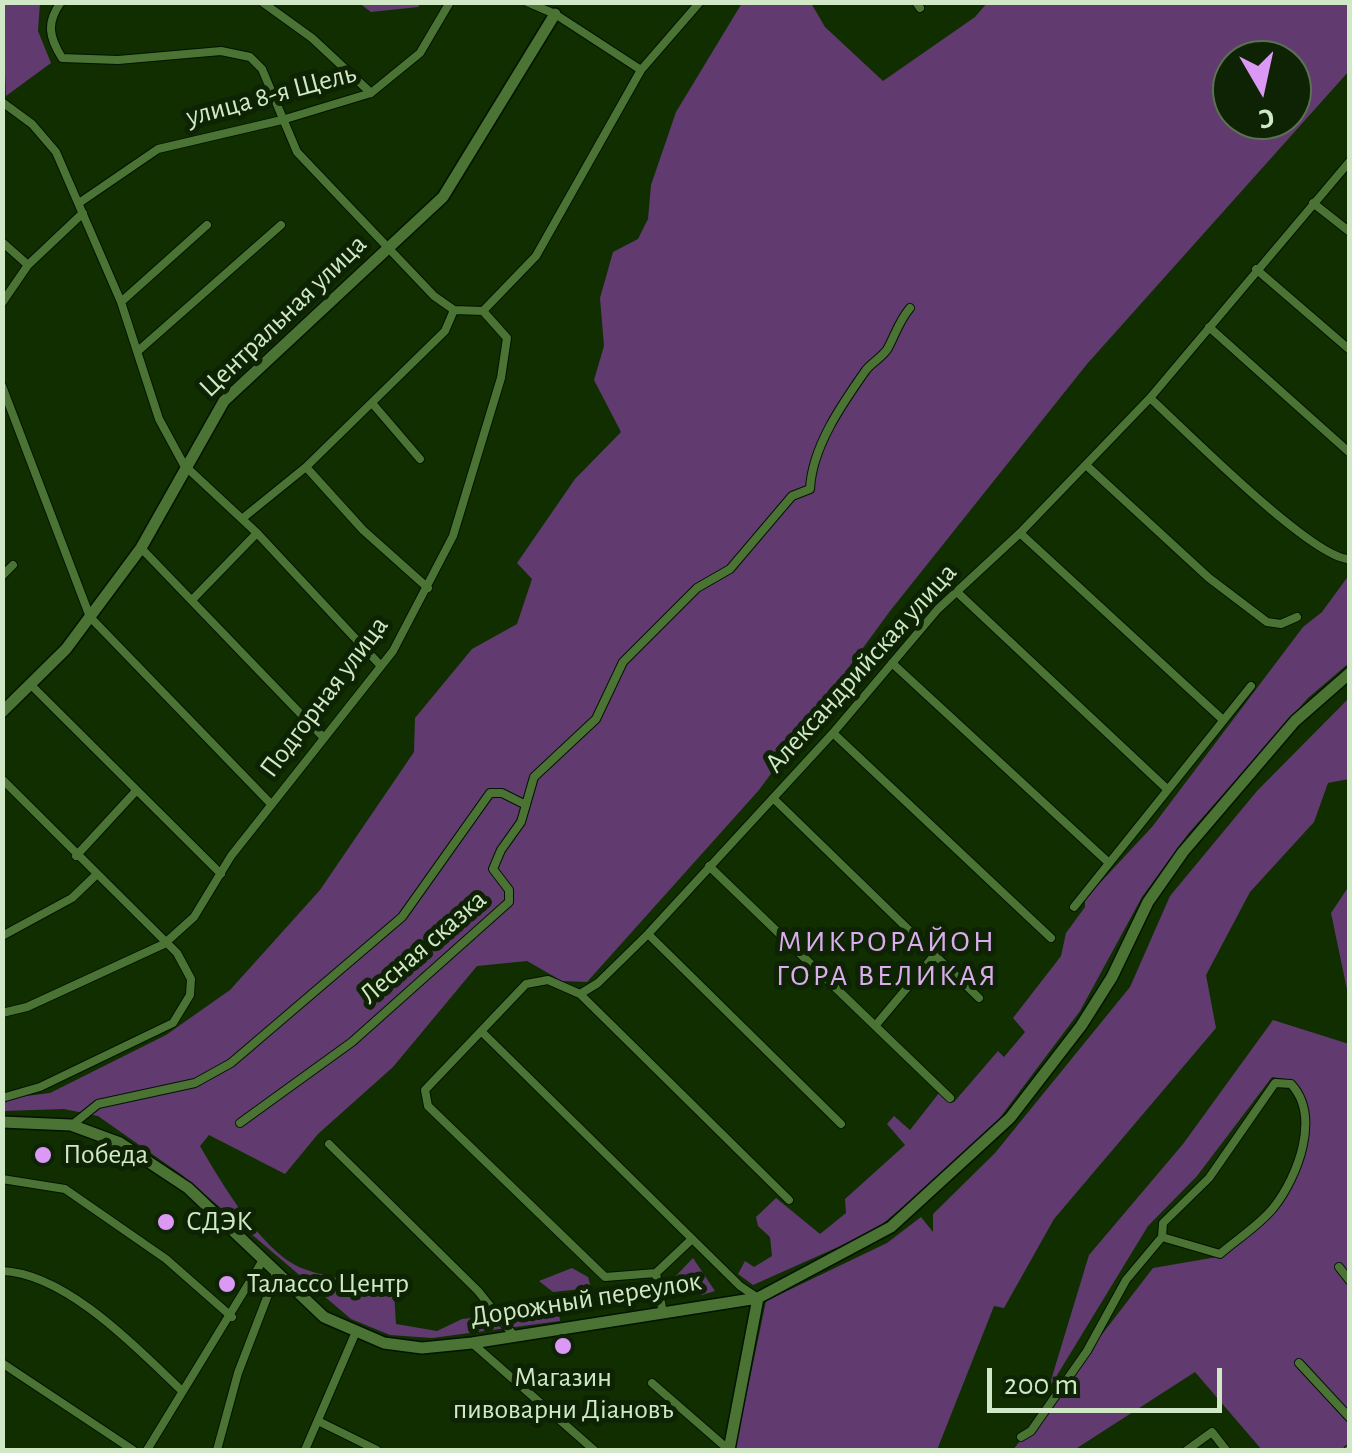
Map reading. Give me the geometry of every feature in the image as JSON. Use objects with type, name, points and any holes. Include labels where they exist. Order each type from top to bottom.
[{"type":"main road","name":"Центральная улица","points":[[2,712],[90,617],[141,548],[184,465],[224,401],[443,198],[558,8]]},
{"type":"main road","name":"Дорожный переулок","points":[[355,1334],[422,1348],[758,1298],[892,1227],[1010,1118],[1081,1026],[1112,977],[1148,902],[1183,852],[1294,722],[1350,673]]},
{"type":"main road","points":[[2,1122],[71,1125],[120,1142],[188,1188],[324,1317],[355,1334]]},
{"type":"main road","points":[[729,1450],[758,1298]]},
{"type":"street","points":[[61,2],[50,23],[50,40],[62,58],[118,60],[221,51],[250,58],[262,70],[298,152],[388,250],[434,296],[454,310],[483,311],[536,256],[641,70],[700,2]]},
{"type":"street","points":[[262,2],[312,38],[370,93]]},
{"type":"street","name":"улица 8-я Щель","points":[[79,203],[158,149],[282,120],[370,93],[420,53],[450,2]]},
{"type":"street","points":[[527,2],[558,8],[641,70]]},
{"type":"street","points":[[2,102],[32,124],[56,152],[121,302],[159,419],[184,465],[243,518],[381,666]]},
{"type":"street","name":"Александрийская улица","points":[[580,994],[598,983],[648,934],[957,592],[1020,534],[1150,398],[1350,162]]},
{"type":"street","points":[[1314,203],[1350,232]]},
{"type":"street","points":[[2,303],[28,265],[83,213]]},
{"type":"street","points":[[121,302],[207,225]]},
{"type":"street","points":[[138,350],[281,225]]},
{"type":"street","points":[[3,242],[28,265]]},
{"type":"street","points":[[1256,269],[1350,350]]},
{"type":"street","name":"Лесная сказка","points":[[240,1122],[352,1042],[382,1010],[492,921],[509,902],[509,890],[494,870],[526,805],[534,777],[596,719],[623,662],[697,588],[730,570],[792,496],[810,489],[811,471],[823,440],[868,367],[887,350],[896,325],[910,308]]},
{"type":"street","points":[[243,518],[306,467],[372,403],[444,332],[454,310]]},
{"type":"street","name":"Подгорная улица","points":[[2,1013],[27,1007],[164,944],[194,918],[271,804],[381,666],[454,536],[501,378],[507,338],[483,311]]},
{"type":"street","points":[[1209,327],[1350,453]]},
{"type":"street","points":[[2,386],[90,617],[271,804]]},
{"type":"street","points":[[1150,398],[1263,502],[1334,557],[1347,560]]},
{"type":"street","points":[[372,403],[420,458]]},
{"type":"street","points":[[1086,465],[1210,578],[1266,622],[1281,624],[1297,617]]},
{"type":"street","points":[[306,467],[364,530],[428,588]]},
{"type":"street","points":[[193,599],[257,533]]},
{"type":"street","points":[[1020,534],[1222,719]]},
{"type":"street","points":[[141,548],[322,736]]},
{"type":"street","points":[[2,576],[13,565]]},
{"type":"street","points":[[957,592],[1166,790]]},
{"type":"street","points":[[892,663],[1109,862]]},
{"type":"street","points":[[31,685],[98,747],[136,792],[221,874]]},
{"type":"street","points":[[1074,907],[1251,686]]},
{"type":"street","points":[[833,733],[1051,938]]},
{"type":"street","points":[[2,779],[176,953],[191,979],[190,995],[174,1023],[40,1088],[2,1098]]},
{"type":"street","points":[[76,856],[136,792]]},
{"type":"street","points":[[71,1125],[98,1104],[194,1083],[231,1062],[402,917],[490,793],[502,793],[526,805]]},
{"type":"street","points":[[773,798],[933,958],[979,998]]},
{"type":"street","points":[[709,866],[950,1098]]},
{"type":"street","points":[[2,936],[72,898],[96,875]]},
{"type":"street","points":[[648,934],[841,1124]]},
{"type":"street","points":[[875,1026],[933,958]]},
{"type":"street","points":[[692,1239],[656,1273],[605,1278],[532,1211],[424,1098],[426,1090],[526,984],[537,980],[580,994],[789,1200]]},
{"type":"street","points":[[481,1031],[740,1286],[758,1298]]},
{"type":"street","points":[[1022,1437],[1031,1431],[1078,1364],[1126,1280],[1162,1237],[1163,1224],[1209,1178],[1275,1083],[1291,1084],[1307,1113],[1306,1132],[1286,1189],[1272,1210],[1220,1254],[1162,1237]]},
{"type":"street","points":[[330,1144],[506,1320],[516,1337]]},
{"type":"street","points":[[2,1179],[65,1188],[166,1258],[232,1317]]},
{"type":"street","points":[[147,1450],[232,1317],[263,1260]]},
{"type":"street","points":[[1339,1267],[1350,1281]]},
{"type":"street","points":[[2,1270],[44,1280],[114,1328],[182,1392]]},
{"type":"street","points":[[656,1273],[663,1314]]},
{"type":"street","points":[[218,1450],[238,1372],[276,1274]]},
{"type":"street","points":[[304,1450],[355,1334]]},
{"type":"street","points":[[472,1343],[594,1450]]},
{"type":"street","points":[[2,1363],[133,1450]]},
{"type":"street","points":[[1299,1363],[1350,1418]]},
{"type":"street","points":[[652,1383],[729,1450]]},
{"type":"street","points":[[318,1421],[377,1450]]},
{"type":"street","points":[[1187,1450],[1212,1432],[1226,1450]]},
{"type":"shaded area","points":[[2,3],[40,3],[38,31],[51,63],[6,96]]},
{"type":"shaded area","points":[[359,3],[421,3],[418,7],[371,12]]},
{"type":"shaded area","points":[[742,3],[811,3],[825,27],[883,81],[975,17],[987,3],[1349,3],[1349,71],[1312,112],[1312,40],[1212,40],[1212,140],[1287,140],[1087,364],[890,611],[759,790],[587,982],[562,981],[527,961],[477,966],[393,1067],[318,1134],[285,1174],[209,1135],[200,1146],[245,1215],[273,1249],[304,1269],[394,1293],[396,1324],[437,1331],[462,1319],[526,1312],[558,1294],[560,1321],[432,1338],[390,1335],[351,1319],[182,1175],[98,1116],[64,1109],[3,1111],[2,1099],[50,1093],[166,1035],[230,990],[320,890],[414,752],[415,718],[472,649],[517,624],[532,579],[517,563],[575,479],[621,432],[594,380],[604,346],[600,298],[613,252],[638,239],[648,219],[651,185],[676,112]]},
{"type":"shaded area","points":[[1349,575],[1349,663],[1308,698],[1188,834],[1142,897],[1080,1011],[984,1139],[874,1231],[753,1285],[738,1274],[745,1261],[754,1267],[772,1256],[770,1237],[758,1226],[756,1217],[776,1198],[820,1234],[846,1213],[845,1199],[905,1145],[887,1124],[894,1116],[910,1130],[939,1093],[954,1102],[998,1051],[1004,1057],[1025,1032],[1013,1018],[1061,956],[1066,933],[1085,907],[1085,899],[1152,827],[1303,627],[1322,612]]},
{"type":"shaded area","points":[[1349,698],[1349,779],[1328,783],[1314,822],[1250,892],[1206,975],[1216,1028],[1054,1219],[1004,1308],[994,1306],[937,1450],[735,1450],[766,1301],[887,1243],[921,1217],[933,1232],[933,1214],[995,1153],[1130,987],[1170,896],[1257,791]]},
{"type":"shaded area","points":[[1350,886],[1349,999],[1331,913]]},
{"type":"shaded area","points":[[1273,1020],[1349,1044],[1349,1450],[1262,1450],[1195,1372],[1074,1450],[1013,1450],[1153,1268],[1223,1256],[1287,1191],[1305,1117],[1292,1080],[1272,1077],[1197,1176],[1148,1226],[1048,1390],[1089,1255],[1183,1144]]},
{"type":"shaded area","points":[[693,1258],[715,1291],[702,1295],[673,1279]]},
{"type":"shaded area","points":[[572,1268],[588,1277],[591,1288],[553,1292],[539,1281]]},
{"type":"place","name":"Победа","points":[[43,1155]]},
{"type":"place","name":"СДЭК","points":[[166,1222]]},
{"type":"place","name":"Талассо Центр","points":[[227,1284]]},
{"type":"place","name":"Магазин пивоварни Дiановъ","points":[[563,1346]]},
{"type":"district","name":"МИКРОРАЙОН ГОРА ВЕЛИКАЯ","points":[[887,959]]}]
